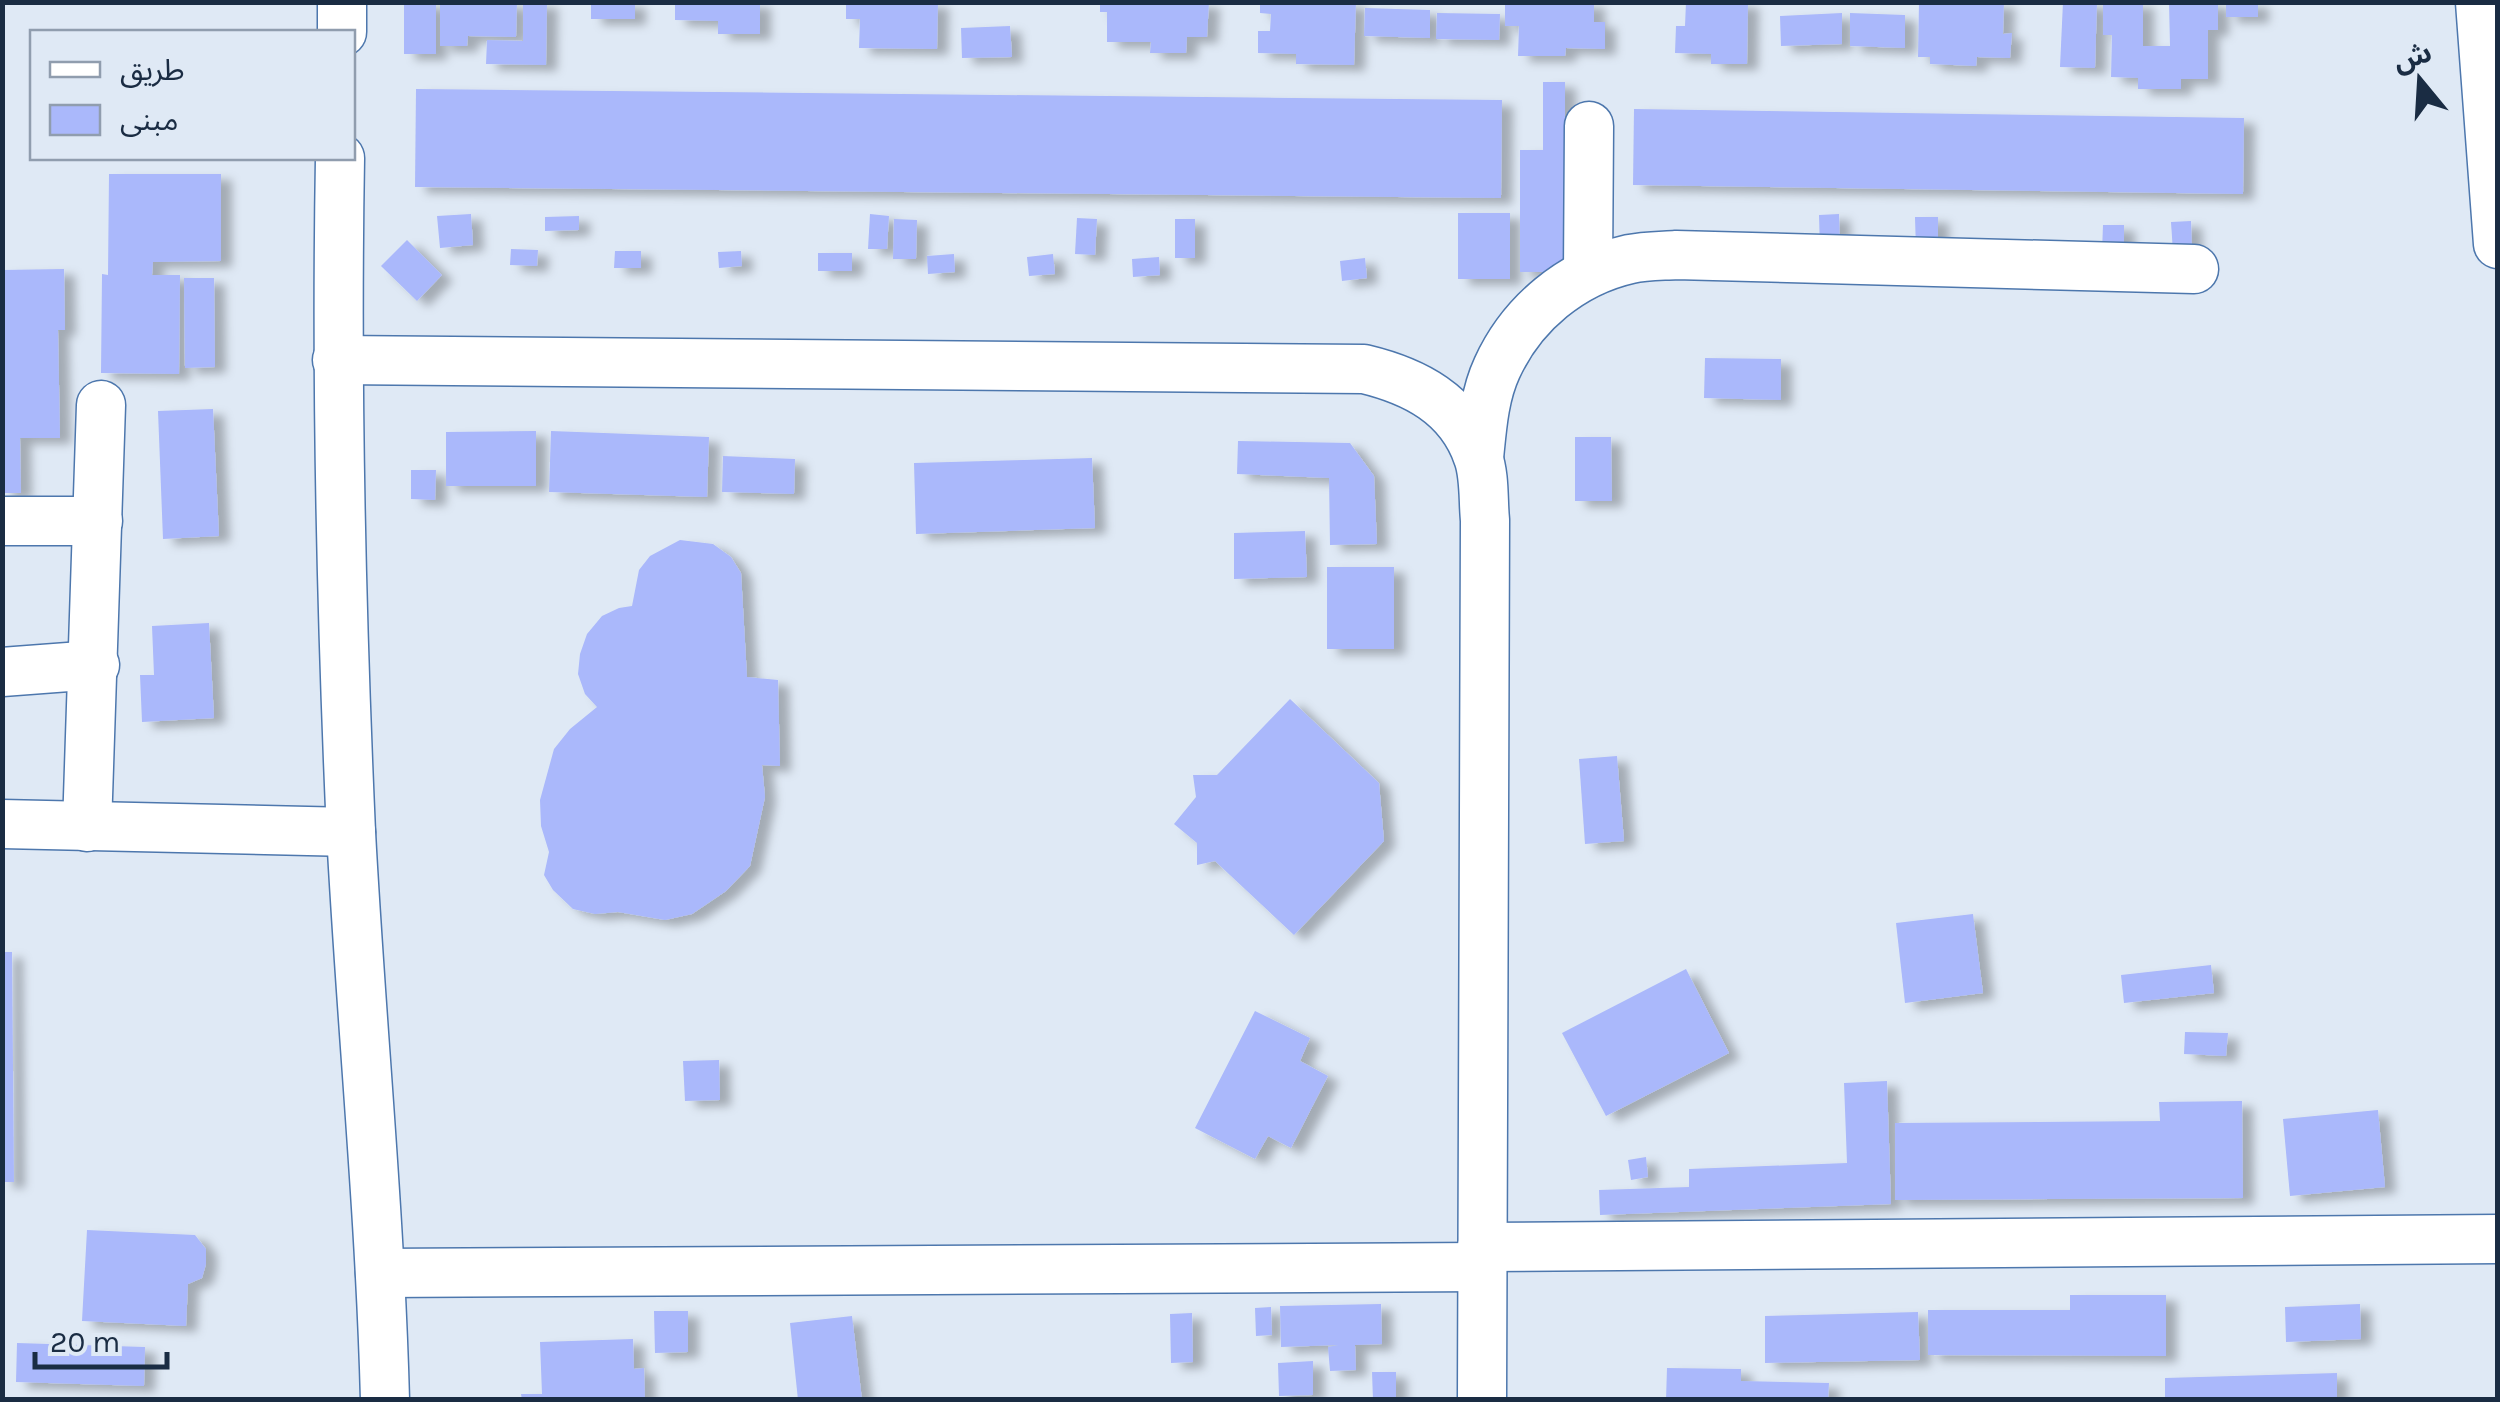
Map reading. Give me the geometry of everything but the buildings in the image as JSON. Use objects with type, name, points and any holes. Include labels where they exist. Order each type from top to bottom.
[{"type":"street","points":[[342,2],[342,30]]},
{"type":"street","points":[[2480,2],[2498,244]]},
{"type":"street","points":[[1588,273],[1589,126]]},
{"type":"street","points":[[340,160],[336,360],[352,832],[385,1400]]},
{"type":"street","points":[[1482,1400],[1484,520],[1479,458],[1484,412],[1496,369],[1519,330],[1550,298],[1588,273],[1632,259],[1676,255],[2194,269]]},
{"type":"street","points":[[336,360],[1364,369],[1401,378],[1434,397],[1461,424],[1479,458]]},
{"type":"street","points":[[87,827],[101,405]]},
{"type":"street","points":[[2,521],[98,521]]},
{"type":"street","points":[[2,672],[94,664]]},
{"type":"street","points":[[2,824],[352,832]]},
{"type":"street","points":[[380,1273],[2498,1240]]}]
